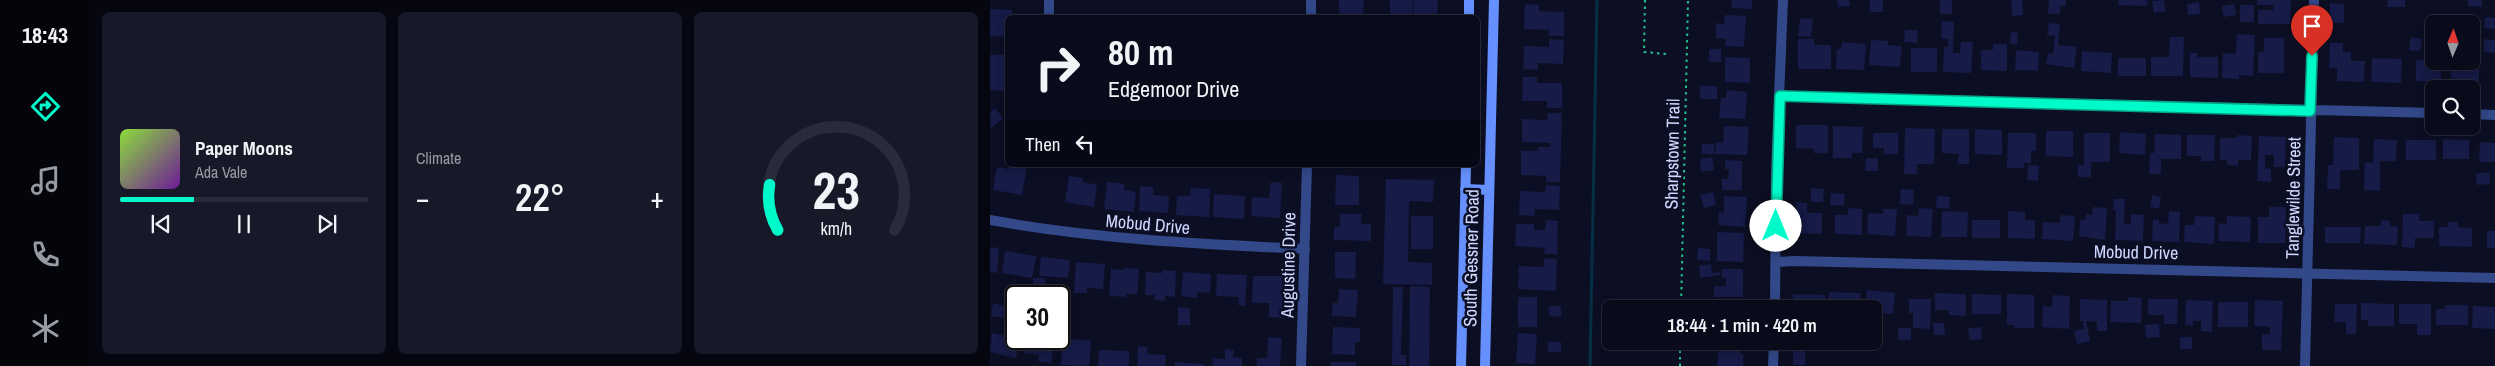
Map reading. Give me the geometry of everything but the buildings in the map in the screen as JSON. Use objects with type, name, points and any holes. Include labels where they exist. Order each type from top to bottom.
[{"type":"main road","points":[[1469,0],[1469,15]]},
{"type":"main road","name":"South Gessner Road","points":[[1486,366],[1494,0]]},
{"type":"main road","name":"South Gessner Road","points":[[1461,366],[1466,167]]},
{"type":"main road","points":[[1466,189],[1489,190]]},
{"type":"street","points":[[1049,15],[1050,0]]},
{"type":"street","points":[[1311,15],[1312,0]]},
{"type":"street","points":[[1775,300],[1776,172],[1783,0]]},
{"type":"street","name":"Tanglewilde Street","points":[[2304,366],[2314,0]]},
{"type":"street","points":[[1780,96],[2425,114]]},
{"type":"street","points":[[2480,114],[2495,115]]},
{"type":"street","name":"Augustine Drive","points":[[1301,366],[1307,167]]},
{"type":"street","name":"Mobud Drive","points":[[990,220],[1173,244],[1305,249]]},
{"type":"street","name":"Mobud Drive","points":[[1776,262],[1804,261],[2495,278]]},
{"type":"street","points":[[1773,366],[1774,350]]},
{"type":"path","points":[[1645,0],[1644,52],[1666,54]]},
{"type":"path","name":"Sharpstown Trail","points":[[1681,300],[1688,0]]},
{"type":"path","points":[[1680,350],[1680,366]]},
{"type":"waterway","points":[[1590,366],[1597,0]]},
{"type":"route","points":[[1776,226],[1776,172],[1780,96],[2310,111],[2312,56]]}]
